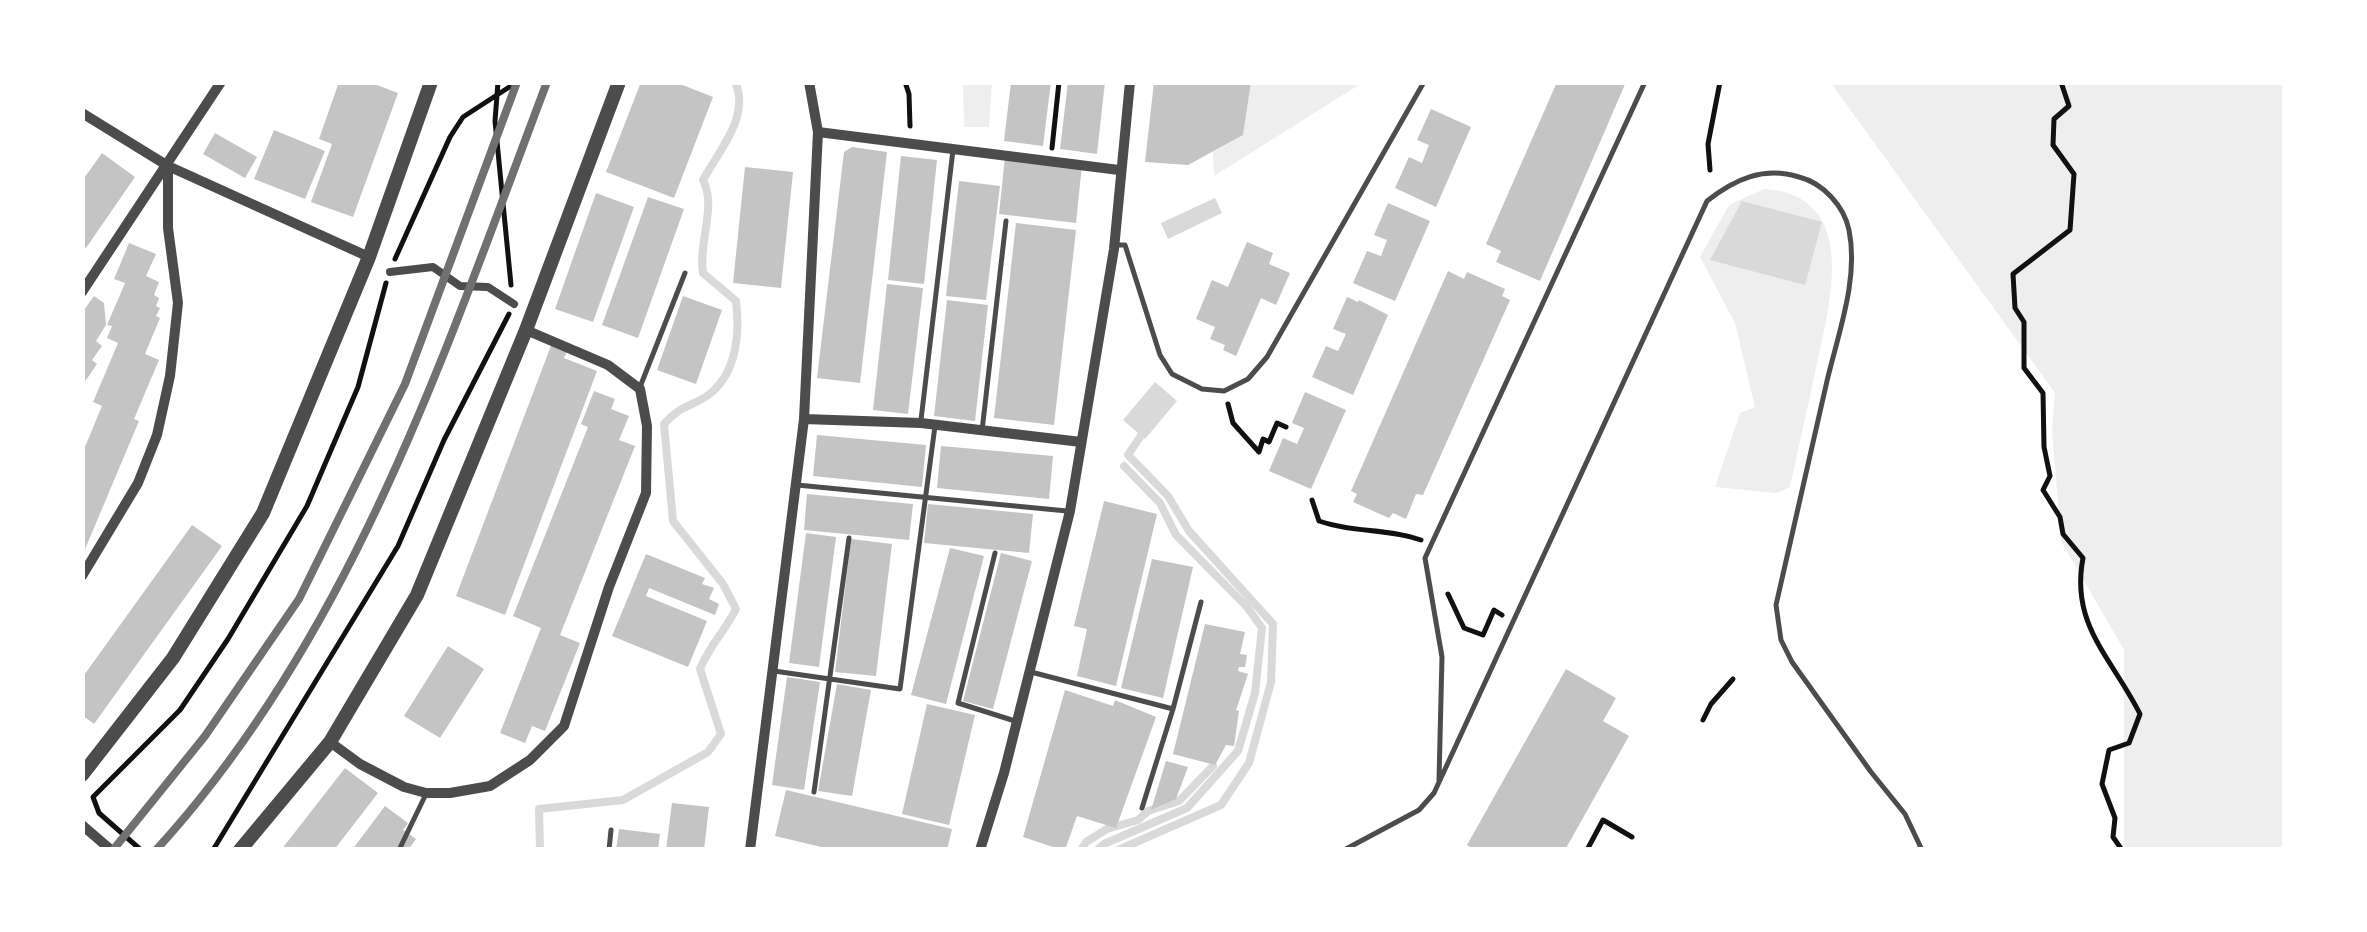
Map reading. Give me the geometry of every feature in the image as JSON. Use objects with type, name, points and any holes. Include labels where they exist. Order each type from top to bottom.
[{"type":"street","points":[[82,292],[221,82]]},
{"type":"street","points":[[82,776],[173,658],[262,513],[369,257],[432,82]]},
{"type":"street","points":[[240,850],[330,742],[417,595],[526,330],[618,82]]},
{"type":"street","points":[[752,849],[804,419],[818,132],[809,82]]},
{"type":"street","points":[[980,850],[1018,722],[1070,511],[1114,245],[1130,82]]},
{"type":"street","points":[[82,113],[168,166],[369,257]]},
{"type":"street","points":[[818,132],[1119,170]]},
{"type":"street","points":[[82,576],[138,483],[157,435],[170,376],[178,303],[168,228],[168,166]]},
{"type":"street","points":[[390,272],[433,267],[460,286],[488,287],[514,304]]},
{"type":"street","points":[[330,742],[360,764],[404,787],[426,793],[450,793],[490,786],[530,760],[564,726],[646,493],[647,426],[640,389],[608,365],[526,330]]},
{"type":"street","points":[[804,419],[921,423],[1081,442]]},
{"type":"street","points":[[82,825],[111,850]]},
{"type":"lane","points":[[1114,245],[1125,246],[1167,368],[1194,387],[1224,391],[1248,379],[1267,357],[1424,82]]},
{"type":"lane","points":[[1439,783],[1442,657],[1426,558],[1646,82]]},
{"type":"lane","points":[[921,423],[953,150]]},
{"type":"lane","points":[[1344,850],[1420,810],[1439,783],[1698,216],[1708,201],[1732,184],[1761,173],[1782,172],[1806,178],[1830,196],[1846,220],[1851,249],[1844,304],[1776,605],[1781,640],[1792,662],[1905,814],[1922,850]]},
{"type":"lane","points":[[982,431],[1006,221]]},
{"type":"lane","points":[[640,389],[685,273]]},
{"type":"lane","points":[[772,670],[900,689],[935,426]]},
{"type":"lane","points":[[797,484],[1070,511]]},
{"type":"lane","points":[[814,792],[849,538]]},
{"type":"lane","points":[[995,553],[958,703],[1018,722]]},
{"type":"lane","points":[[1142,808],[1174,709],[1201,602]]},
{"type":"lane","points":[[1031,672],[1174,709]]},
{"type":"lane","points":[[399,850],[426,793]]},
{"type":"lane","points":[[609,850],[611,830]]},
{"type":"path","points":[[214,850],[398,546],[444,440],[514,304],[495,121],[498,82]]},
{"type":"path","points":[[906,82],[910,144]]},
{"type":"path","points":[[1050,161],[1059,82]]},
{"type":"path","points":[[1710,170],[1708,144],[1720,82]]},
{"type":"path","points":[[2061,82],[2068,106],[2054,119],[2053,145],[2074,174],[2070,230],[2013,274],[2015,308],[2024,322],[2024,368],[2043,394],[2044,447],[2050,476],[2043,490],[2060,516],[2063,534],[2083,558],[2078,582],[2083,614],[2106,661],[2123,680],[2140,714],[2129,744],[2109,750],[2102,784],[2115,818],[2112,837],[2122,850]]},
{"type":"path","points":[[1224,391],[1233,423],[1259,452],[1263,440],[1269,442],[1277,423],[1286,427]]},
{"type":"path","points":[[1312,500],[1319,521],[1346,530],[1395,531],[1432,544]]},
{"type":"path","points":[[1444,586],[1464,628],[1483,635],[1494,610]]},
{"type":"path","points":[[1703,720],[1733,679]]},
{"type":"path","points":[[93,797],[99,813],[141,850]]},
{"type":"path","points":[[1587,850],[1603,820],[1632,836]]},
{"type":"shaded area","points":[[963,83],[992,83],[989,127],[964,127]]},
{"type":"shaded area","points":[[1251,83],[1362,83],[1214,176],[1213,152],[1243,135]]},
{"type":"shaded area","points":[[1831,83],[2284,83],[2284,849],[2124,849],[2124,650],[2061,541],[2052,430],[2055,393]]},
{"type":"shaded area","points":[[1764,189],[1795,196],[1816,212],[1828,234],[1832,260],[1827,319],[1790,487],[1777,493],[1715,487],[1740,413],[1755,407],[1735,323],[1700,257],[1729,205]]},
{"type":"shaded area","points":[[1215,198],[1222,213],[1168,239],[1161,223]]},
{"type":"shaded area","points":[[1742,201],[1822,222],[1805,285],[1710,260]]},
{"type":"shaded area","points":[[1155,382],[1177,401],[1145,439],[1123,420]]},
{"type":"building","points":[[339,82],[369,82],[398,93],[353,217],[311,202],[332,144],[319,139]]},
{"type":"building","points":[[641,82],[675,82],[713,97],[674,198],[606,172]]},
{"type":"building","points":[[1011,82],[1051,82],[1043,146],[1004,141]]},
{"type":"building","points":[[1068,82],[1105,82],[1097,154],[1060,149]]},
{"type":"building","points":[[1154,82],[1251,82],[1243,135],[1188,165],[1145,162]]},
{"type":"building","points":[[1557,82],[1626,82],[1540,281],[1496,262],[1501,251],[1486,244]]},
{"type":"building","points":[[1431,109],[1471,127],[1436,207],[1395,188],[1409,157],[1422,163],[1429,145],[1417,140]]},
{"type":"building","points":[[274,130],[325,151],[305,199],[254,179]]},
{"type":"building","points":[[215,133],[257,157],[245,178],[203,154]]},
{"type":"building","points":[[852,147],[887,152],[860,383],[817,378],[844,152]]},
{"type":"building","points":[[102,153],[135,177],[86,248],[82,245],[82,181]]},
{"type":"building","points":[[901,156],[937,160],[924,284],[888,280]]},
{"type":"building","points":[[1005,157],[1082,165],[1076,223],[999,214]]},
{"type":"building","points":[[745,167],[793,172],[781,288],[733,283]]},
{"type":"building","points":[[959,181],[1000,186],[986,300],[946,296]]},
{"type":"building","points":[[596,193],[634,207],[593,322],[555,309]]},
{"type":"building","points":[[648,197],[684,209],[638,338],[602,325]]},
{"type":"building","points":[[1388,203],[1430,221],[1395,301],[1353,283],[1367,251],[1381,256],[1387,240],[1374,235]]},
{"type":"building","points":[[1016,223],[1076,230],[1054,425],[994,418]]},
{"type":"building","points":[[1247,242],[1273,253],[1269,264],[1290,273],[1276,305],[1261,298],[1236,356],[1223,350],[1225,345],[1210,339],[1215,327],[1196,319],[1212,280],[1228,287]]},
{"type":"building","points":[[129,243],[156,254],[146,276],[159,282],[154,295],[159,298],[156,316],[160,318],[145,354],[159,360],[134,419],[139,421],[83,554],[82,454],[102,406],[93,402],[118,343],[107,338],[112,326],[107,325],[125,283],[114,279]]},
{"type":"building","points":[[1448,271],[1464,279],[1467,272],[1505,289],[1502,296],[1510,300],[1423,495],[1416,494],[1406,519],[1393,513],[1389,518],[1353,502],[1357,494],[1351,491]]},
{"type":"building","points":[[887,284],[923,288],[908,414],[873,410]]},
{"type":"building","points":[[94,296],[104,303],[106,325],[96,341],[102,346],[92,360],[97,364],[82,386],[82,313]]},
{"type":"building","points":[[683,296],[722,310],[696,384],[657,370]]},
{"type":"building","points":[[1347,297],[1388,315],[1353,395],[1312,377],[1326,346],[1338,351],[1346,334],[1333,329]]},
{"type":"building","points":[[947,300],[988,305],[975,421],[934,416]]},
{"type":"building","points":[[552,343],[568,349],[564,358],[597,371],[505,615],[456,596]]},
{"type":"building","points":[[594,391],[615,399],[611,409],[629,416],[619,440],[635,446],[560,635],[580,643],[545,731],[532,726],[525,743],[500,733],[541,628],[513,616],[588,427],[581,424]]},
{"type":"building","points":[[1305,392],[1346,410],[1311,489],[1269,471],[1283,438],[1297,444],[1304,428],[1292,423]]},
{"type":"building","points":[[817,435],[926,445],[922,487],[813,476]]},
{"type":"building","points":[[941,446],[1053,456],[1049,499],[937,488]]},
{"type":"building","points":[[807,494],[913,504],[909,540],[804,530]]},
{"type":"building","points":[[1104,501],[1157,514],[1116,686],[1077,676],[1087,629],[1074,626]]},
{"type":"building","points":[[928,504],[1033,514],[1029,553],[924,543]]},
{"type":"building","points":[[192,525],[222,546],[94,724],[82,715],[82,678]]},
{"type":"building","points":[[806,533],[836,537],[819,667],[789,663]]},
{"type":"building","points":[[851,539],[892,544],[876,676],[835,672]]},
{"type":"building","points":[[950,548],[984,556],[946,704],[911,695]]},
{"type":"building","points":[[1001,553],[1032,561],[993,709],[963,701]]},
{"type":"building","points":[[646,554],[705,578],[702,584],[714,588],[709,599],[719,604],[715,615],[649,588],[646,596],[707,621],[688,667],[612,636]]},
{"type":"building","points":[[1152,559],[1193,567],[1163,698],[1121,688]]},
{"type":"building","points":[[1205,624],[1245,632],[1240,654],[1247,655],[1245,667],[1238,671],[1248,674],[1236,710],[1239,711],[1234,746],[1226,745],[1215,765],[1173,754]]},
{"type":"building","points":[[448,646],[484,669],[440,738],[404,716]]},
{"type":"building","points":[[1566,669],[1616,698],[1603,721],[1629,736],[1565,850],[1475,850],[1467,845]]},
{"type":"building","points":[[787,677],[820,682],[804,790],[772,785]]},
{"type":"building","points":[[837,684],[871,690],[852,796],[818,791]]},
{"type":"building","points":[[1065,690],[1113,706],[1115,700],[1156,717],[1116,828],[1077,816],[1062,850],[1023,837]]},
{"type":"building","points":[[927,704],[975,715],[949,825],[902,814]]},
{"type":"building","points":[[1166,761],[1188,767],[1176,799],[1151,810]]},
{"type":"building","points":[[345,768],[378,793],[334,850],[281,850]]},
{"type":"building","points":[[786,790],[952,829],[947,850],[834,850],[775,836]]},
{"type":"building","points":[[672,803],[709,807],[704,850],[666,850]]},
{"type":"building","points":[[385,806],[408,823],[403,830],[416,839],[408,850],[352,850]]},
{"type":"building","points":[[619,829],[660,834],[658,850],[616,850]]},
{"type":"waterway","points":[[540,850],[539,809],[623,800],[708,752],[721,734],[700,669],[736,609],[723,584],[673,521],[664,424],[720,384],[735,350],[736,301],[703,273],[702,261],[708,213],[703,180],[736,121],[739,95],[735,82]]},
{"type":"waterway","points":[[1118,850],[1221,805],[1249,763],[1271,682],[1273,624],[1189,531],[1168,496],[1128,455],[1142,434]]},
{"type":"waterway","points":[[1097,850],[1187,808],[1238,751],[1255,693],[1262,628],[1247,607],[1176,535],[1160,503],[1124,466]]},
{"type":"waterway","points":[[1081,850],[1086,842],[1107,829],[1179,801],[1213,766]]},
{"type":"railway","points":[[113,850],[205,736],[299,599],[405,384],[517,82]]},
{"type":"railway","points":[[156,850],[225,766],[286,677],[340,583],[431,386],[547,82]]}]
